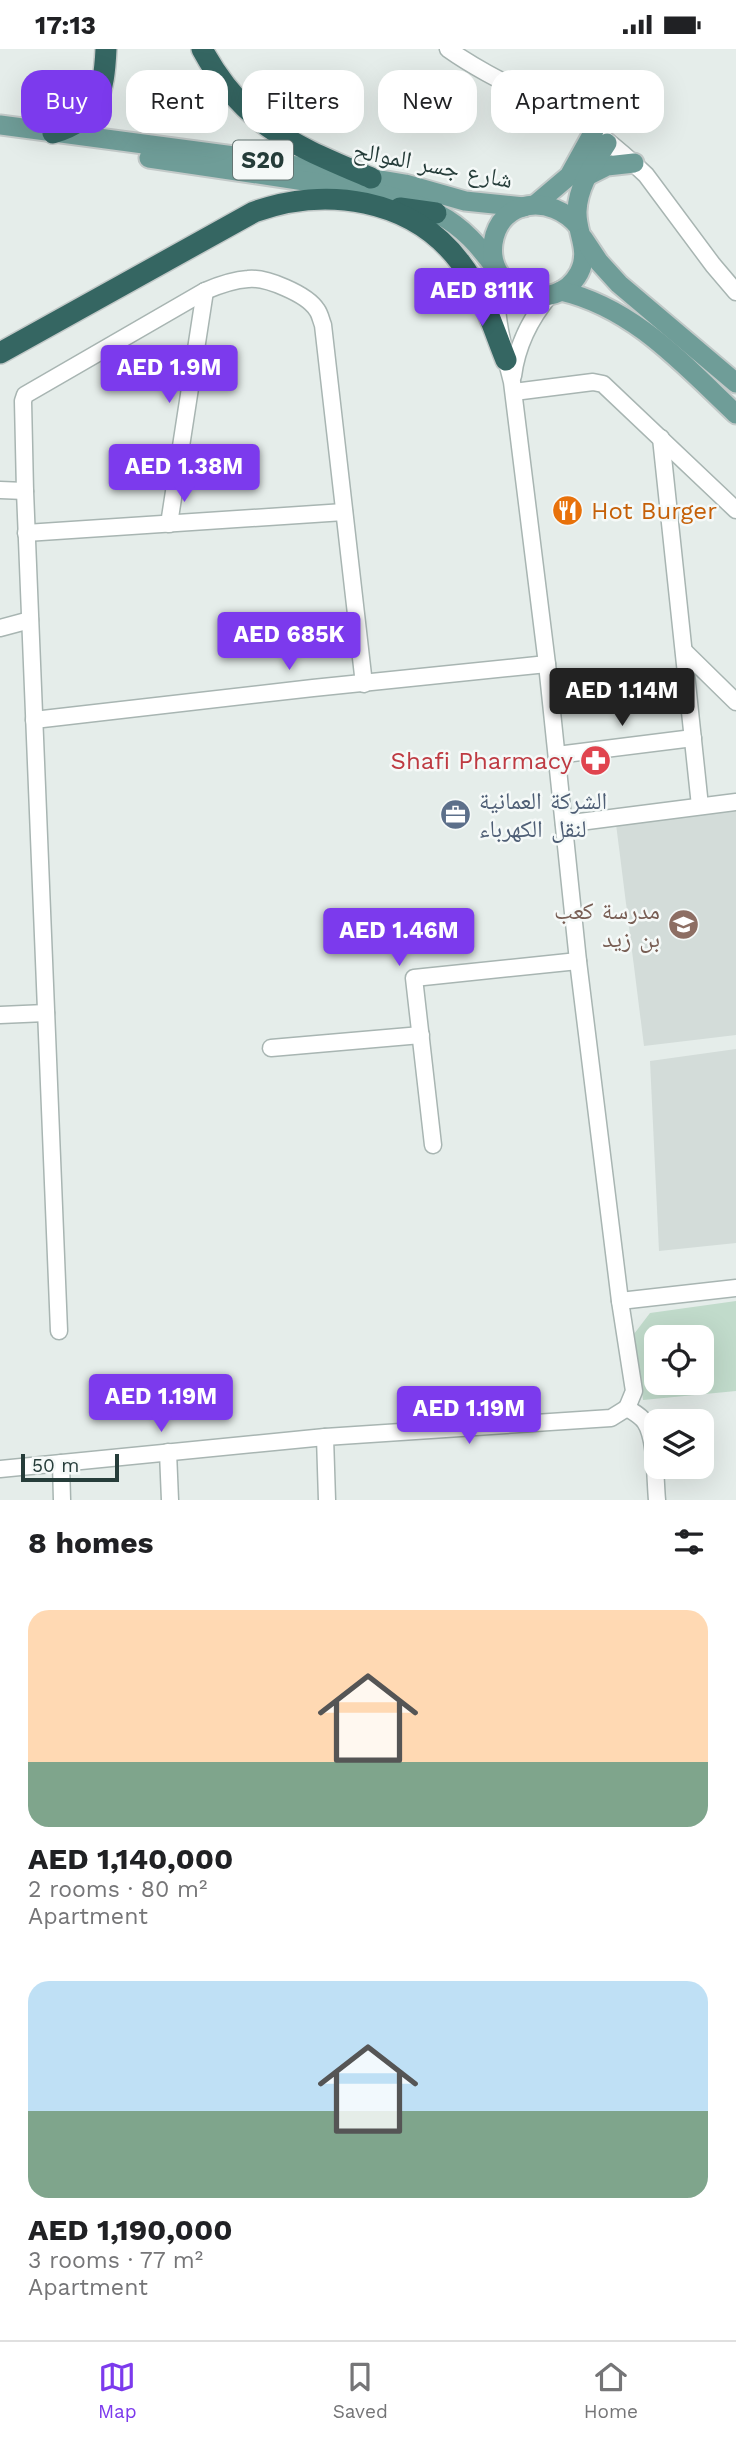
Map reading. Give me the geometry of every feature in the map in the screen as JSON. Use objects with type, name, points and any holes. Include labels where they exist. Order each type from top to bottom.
[{"type":"highway","points":[[105,70],[106,49]]},
{"type":"highway","points":[[202,49],[232,95],[269,129],[297,147],[370,178]]},
{"type":"highway","points":[[0,353],[254,212],[288,202],[358,197],[411,211],[436,213]]},
{"type":"highway","points":[[323,198],[358,201],[383,208],[408,218],[438,237],[471,278],[506,360]]},
{"type":"main road","name":"شارع جسر الموالح","points":[[0,125],[21,128]]},
{"type":"main road","name":"شارع جسر الموالح","points":[[0,133],[27,140],[364,190],[402,200],[436,213],[470,237],[498,271]]},
{"type":"main road","name":"شارع جسر الموالح","points":[[53,133],[249,158],[405,184],[465,201],[530,205]]},
{"type":"main road","points":[[556,293],[571,283],[583,262],[578,201],[601,137]]},
{"type":"main road","points":[[498,271],[493,257],[496,232],[503,221],[569,176],[601,137]]},
{"type":"main road","points":[[586,177],[607,166],[634,163]]},
{"type":"main road","name":"S20","points":[[530,205],[548,205],[560,209],[570,217],[599,262],[619,284],[736,383]]},
{"type":"main road","name":"S20","points":[[498,271],[516,291],[538,297],[556,293],[595,301],[627,317],[684,364],[736,414]]},
{"type":"street","points":[[448,49],[481,71],[570,115],[634,163],[736,292]]},
{"type":"street","points":[[0,1469],[325,1437],[611,1417],[627,1408],[634,1391],[620,1301],[578,961],[547,664],[513,387],[496,300],[498,271]]},
{"type":"street","points":[[59,1331],[24,491],[24,395],[205,291],[228,282],[251,278],[270,282],[302,295],[316,308],[323,325],[364,684]]},
{"type":"street","points":[[169,524],[205,291]]},
{"type":"street","points":[[513,387],[514,366],[524,335],[540,307],[556,293]]},
{"type":"street","points":[[513,387],[600,382],[736,510]]},
{"type":"street","points":[[661,438],[700,806]]},
{"type":"street","points":[[0,491],[24,491]]},
{"type":"street","points":[[26,533],[344,512]]},
{"type":"street","points":[[0,628],[30,620]]},
{"type":"street","points":[[684,651],[736,702]]},
{"type":"street","points":[[34,720],[547,664]]},
{"type":"street","points":[[557,755],[693,738]]},
{"type":"street","points":[[564,824],[736,802]]},
{"type":"street","points":[[433,1145],[414,978],[578,961]]},
{"type":"street","points":[[0,1015],[46,1013]]},
{"type":"street","points":[[271,1048],[421,1035]]},
{"type":"street","points":[[620,1301],[736,1288]]},
{"type":"street","points":[[627,1408],[640,1416],[651,1435],[657,1500]]},
{"type":"street","points":[[325,1437],[327,1500]]},
{"type":"street","points":[[168,1452],[170,1500]]},
{"type":"street","points":[[61,1463],[62,1500]]},
{"type":"shaded area","name":"مدرسة كعب بن زيد","points":[[736,805],[736,1035],[644,1046],[615,816]]},
{"type":"shaded area","points":[[736,1049],[736,1243],[659,1251],[650,1061]]},
{"type":"green space","points":[[736,1301],[736,1391],[714,1393],[714,1325],[644,1325],[644,1395],[695,1395],[643,1400],[634,1334],[650,1313]]},
{"type":"place","name":"Hot Burger","points":[[568,511]]},
{"type":"place","name":"Shafi Pharmacy","points":[[596,761]]},
{"type":"place","name":"الشرکة العمانیة لنقل الکهرباء","points":[[456,815]]},
{"type":"place","name":"مدرسة كعب بن زيد","points":[[683,925]]}]
